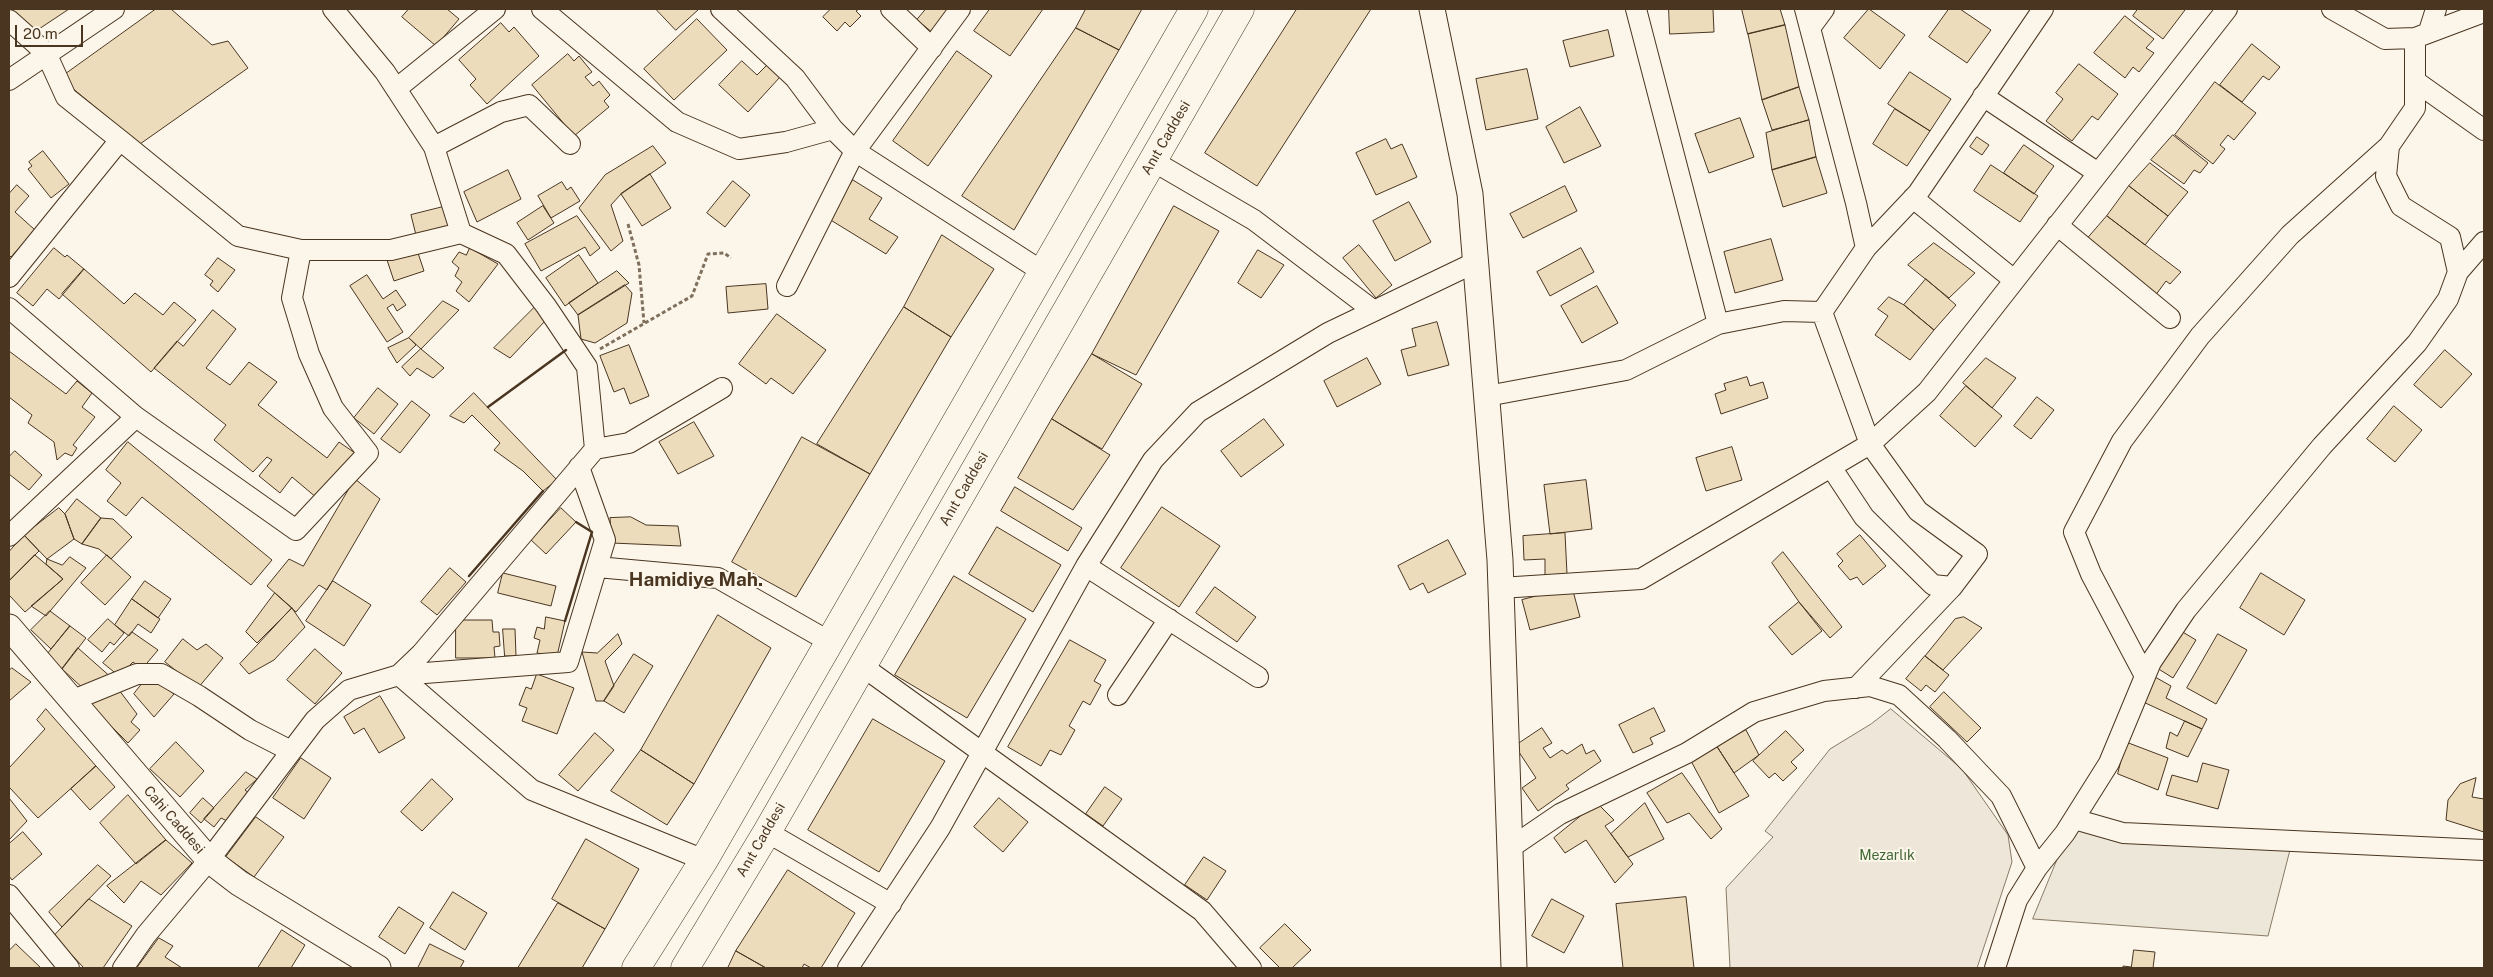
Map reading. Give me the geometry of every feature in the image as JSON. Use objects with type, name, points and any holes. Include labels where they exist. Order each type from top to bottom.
[{"type":"main road","points":[[636,968],[704,860],[1194,9]]},
{"type":"main road","name":"Anıt Caddesi","points":[[685,968],[767,832],[1240,9]]},
{"type":"street","points":[[9,80],[46,53],[114,9]]},
{"type":"street","points":[[333,9],[385,72],[434,147],[461,232]]},
{"type":"street","points":[[396,89],[495,9]]},
{"type":"street","points":[[542,9],[678,122],[739,149],[786,142],[833,129]]},
{"type":"street","points":[[721,9],[795,78],[833,129],[855,151],[1043,272]]},
{"type":"street","points":[[891,9],[932,48]]},
{"type":"street","points":[[787,286],[855,151],[960,9]]},
{"type":"street","points":[[1432,9],[1470,194],[1476,262],[1500,588],[1514,968]]},
{"type":"street","points":[[1636,9],[1718,324]]},
{"type":"street","points":[[1824,9],[1807,18],[1866,248]]},
{"type":"street","points":[[1500,588],[1641,579],[1870,444],[1927,392],[2227,9]]},
{"type":"street","points":[[2332,9],[2386,39],[2422,35],[2484,12]]},
{"type":"street","points":[[2144,676],[2091,574],[2074,532],[2122,441],[2200,336],[2290,235],[2389,146],[2415,108],[2415,81],[2422,35],[2436,9]]},
{"type":"street","points":[[1822,312],[1866,248],[1913,198],[1983,96],[2037,11]]},
{"type":"street","points":[[9,20],[46,53],[66,97],[238,236],[301,250],[391,250],[461,232],[506,254],[546,306],[587,368],[595,449]]},
{"type":"street","points":[[2415,81],[2484,130]]},
{"type":"street","points":[[1983,96],[2098,172]]},
{"type":"street","points":[[434,147],[501,112],[529,105],[570,144]]},
{"type":"street","points":[[9,276],[120,140]]},
{"type":"street","points":[[2389,146],[2386,176],[2401,206],[2450,237],[2458,272]]},
{"type":"street","points":[[1153,161],[1254,220],[1374,311]]},
{"type":"street","points":[[1913,198],[2014,280]]},
{"type":"street","points":[[2057,225],[2170,318]]},
{"type":"street","points":[[1995,968],[2017,900],[2037,868],[2074,819],[2109,763],[2151,662],[2186,610],[2322,446],[2417,343],[2448,298],[2458,272],[2484,242]]},
{"type":"street","points":[[9,308],[136,417],[296,530],[368,453],[333,408],[308,354],[292,298],[301,250]]},
{"type":"street","points":[[848,968],[892,904],[940,828],[1086,566],[1153,460],[1198,412],[1328,333],[1476,262]]},
{"type":"street","points":[[1487,396],[1626,370],[1718,324],[1784,311],[1822,312]]},
{"type":"street","points":[[1822,312],[1870,444],[1918,511],[1977,554],[1952,587],[1856,688]]},
{"type":"street","points":[[399,675],[421,654],[595,449],[629,443],[722,388]]},
{"type":"street","points":[[9,536],[136,417]]},
{"type":"street","points":[[123,968],[146,935],[209,860],[315,720],[349,690],[399,675],[568,662],[605,540],[579,467]]},
{"type":"street","points":[[1831,467],[1864,517],[1898,554],[1932,585],[1952,587]]},
{"type":"street","points":[[1086,566],[1258,677]]},
{"type":"street","points":[[597,567],[718,578],[830,642]]},
{"type":"street","points":[[1118,695],[1169,619]]},
{"type":"street","name":"Cahi Caddesi","points":[[9,627],[209,860],[239,884],[378,968]]},
{"type":"street","points":[[862,666],[1202,911],[1251,968]]},
{"type":"street","points":[[71,701],[137,674],[161,674],[200,696],[250,730],[291,751]]},
{"type":"street","points":[[399,675],[532,790],[704,860]]},
{"type":"street","points":[[1510,848],[1560,814],[1687,752],[1754,712],[1824,691],[1870,686],[1899,695],[1946,739],[2001,796],[2037,868]]},
{"type":"street","points":[[2074,819],[2122,834],[2484,850]]},
{"type":"street","points":[[767,832],[892,904]]},
{"type":"street","points":[[9,895],[70,968]]},
{"type":"path","points":[[628,224],[639,265],[644,323]]},
{"type":"path","points":[[582,360],[692,296],[708,254],[724,253],[731,258]]},
{"type":"green space","name":"Mezarlık","points":[[1891,709],[1962,769],[2008,835],[2012,862],[1977,968],[1730,968],[1726,888],[1773,837],[1765,831],[1830,749],[1871,724]]},
{"type":"shaded area","points":[[2074,819],[2292,842],[2268,936],[2033,919]]},
{"type":"building","points":[[9,9],[69,9],[33,33]]},
{"type":"building","points":[[156,9],[171,9],[212,45],[228,41],[248,68],[140,144],[60,78]]},
{"type":"building","points":[[409,9],[447,9],[459,19],[436,46],[402,17]]},
{"type":"building","points":[[656,9],[699,9],[676,30]]},
{"type":"building","points":[[831,9],[859,9],[856,11],[861,16],[850,27],[845,22],[837,31],[823,17]]},
{"type":"building","points":[[926,9],[952,9],[933,33],[917,20]]},
{"type":"building","points":[[990,9],[1043,9],[1010,56],[974,31]]},
{"type":"building","points":[[1086,9],[1142,9],[1119,50],[1076,28]]},
{"type":"building","points":[[1297,9],[1371,9],[1257,186],[1205,153]]},
{"type":"building","points":[[1669,9],[1713,9],[1714,32],[1670,34]]},
{"type":"building","points":[[1742,9],[1780,9],[1785,25],[1748,34]]},
{"type":"building","points":[[1869,9],[1905,35],[1880,69],[1844,38]]},
{"type":"building","points":[[1949,9],[1960,9],[1991,30],[1967,63],[1929,37]]},
{"type":"building","points":[[2138,9],[2185,10],[2163,39],[2133,16]]},
{"type":"building","points":[[2125,16],[2154,39],[2146,48],[2154,53],[2139,72],[2133,67],[2125,78],[2094,53]]},
{"type":"building","points":[[697,19],[727,50],[674,100],[644,69]]},
{"type":"building","points":[[501,23],[509,32],[514,27],[539,56],[487,104],[470,85],[476,79],[459,60]]},
{"type":"building","points":[[1785,25],[1799,87],[1762,100],[1748,34]]},
{"type":"building","points":[[1076,28],[1119,50],[1014,230],[962,196]]},
{"type":"building","points":[[1608,30],[1614,56],[1570,67],[1563,41]]},
{"type":"building","points":[[2252,44],[2280,67],[2269,80],[2263,76],[2242,102],[2220,85]]},
{"type":"building","points":[[957,51],[992,76],[928,166],[893,141]]},
{"type":"building","points":[[568,54],[574,61],[579,56],[592,72],[585,77],[593,86],[599,81],[610,95],[604,101],[609,107],[574,136],[532,85]]},
{"type":"building","points":[[742,61],[757,75],[767,65],[780,77],[748,112],[719,85]]},
{"type":"building","points":[[2079,64],[2118,94],[2098,120],[2092,116],[2072,141],[2046,121],[2063,99],[2056,93]]},
{"type":"building","points":[[1527,69],[1538,119],[1486,130],[1476,79]]},
{"type":"building","points":[[1910,72],[1951,99],[1930,131],[1888,104]]},
{"type":"building","points":[[2215,82],[2256,113],[2234,140],[2228,135],[2220,145],[2225,149],[2213,164],[2175,135]]},
{"type":"building","points":[[1799,87],[1809,120],[1772,130],[1762,100]]},
{"type":"building","points":[[1580,107],[1601,146],[1564,163],[1546,127]]},
{"type":"building","points":[[1895,109],[1930,131],[1907,166],[1873,144]]},
{"type":"building","points":[[1740,118],[1754,157],[1709,173],[1695,134]]},
{"type":"building","points":[[1809,120],[1816,157],[1772,170],[1766,133]]},
{"type":"building","points":[[2173,135],[2208,163],[2200,173],[2194,170],[2184,184],[2151,160]]},
{"type":"building","points":[[1977,137],[1989,145],[1982,155],[1970,147]]},
{"type":"building","points":[[1386,139],[1391,149],[1402,144],[1417,177],[1376,195],[1356,153]]},
{"type":"building","points":[[2024,145],[2054,166],[2034,194],[2004,173]]},
{"type":"building","points":[[653,146],[666,163],[621,194],[611,205],[623,241],[611,251],[579,208],[605,175]]},
{"type":"building","points":[[43,151],[69,184],[51,198],[28,169],[32,166],[29,162]]},
{"type":"building","points":[[1816,157],[1827,193],[1783,207],[1772,170]]},
{"type":"building","points":[[2150,163],[2188,192],[2168,216],[2129,186]]},
{"type":"building","points":[[1991,165],[2038,196],[2020,222],[1974,191]]},
{"type":"building","points":[[508,170],[521,199],[477,222],[464,192]]},
{"type":"building","points":[[650,174],[671,208],[642,226],[621,194]]},
{"type":"building","points":[[853,180],[882,198],[869,219],[898,237],[886,254],[829,219]]},
{"type":"building","points":[[733,181],[750,195],[725,227],[707,213]]},
{"type":"building","points":[[562,182],[567,190],[571,187],[580,201],[551,218],[538,196]]},
{"type":"building","points":[[17,185],[29,196],[15,212],[35,230],[11,257],[9,255],[9,194]]},
{"type":"building","points":[[1565,186],[1577,211],[1523,238],[1510,214]]},
{"type":"building","points":[[2129,186],[2168,216],[2145,245],[2107,216]]},
{"type":"building","points":[[1409,202],[1431,242],[1395,261],[1373,221]]},
{"type":"building","points":[[447,206],[452,227],[416,235],[411,215]]},
{"type":"building","points":[[543,206],[554,223],[528,240],[517,223]]},
{"type":"building","points":[[1174,206],[1219,231],[1136,375],[1092,354]]},
{"type":"building","points":[[577,216],[600,248],[590,256],[585,247],[541,271],[525,244]]},
{"type":"building","points":[[2107,216],[2181,272],[2170,284],[2166,281],[2155,296],[2088,238]]},
{"type":"building","points":[[942,235],[994,269],[951,337],[904,307]]},
{"type":"building","points":[[1771,239],[1783,280],[1735,293],[1724,252]]},
{"type":"building","points":[[1934,243],[1975,273],[1949,298],[1908,265]]},
{"type":"building","points":[[1359,245],[1392,285],[1376,298],[1343,258]]},
{"type":"building","points":[[54,248],[65,257],[67,255],[84,269],[59,299],[47,289],[33,306],[17,293]]},
{"type":"building","points":[[470,248],[498,264],[469,302],[456,291],[462,282],[455,276],[459,268],[452,262],[459,252],[466,255]]},
{"type":"building","points":[[1581,248],[1594,272],[1550,296],[1537,272]]},
{"type":"building","points":[[417,250],[424,271],[394,281],[387,260]]},
{"type":"building","points":[[1258,250],[1284,265],[1261,298],[1238,283]]},
{"type":"building","points":[[579,255],[598,283],[565,306],[546,278]]},
{"type":"building","points":[[218,258],[235,270],[218,292],[210,285],[213,281],[205,275]]},
{"type":"building","points":[[84,269],[124,304],[135,293],[163,315],[174,302],[196,320],[151,372],[62,294]]},
{"type":"building","points":[[617,271],[629,283],[578,315],[569,303]]},
{"type":"building","points":[[367,275],[383,299],[396,290],[406,305],[397,311],[393,304],[387,308],[403,332],[387,342],[350,286]]},
{"type":"building","points":[[1926,279],[1956,305],[1934,330],[1904,305]]},
{"type":"building","points":[[766,284],[768,309],[728,313],[726,287]]},
{"type":"building","points":[[625,285],[632,293],[627,323],[595,343],[581,339],[578,315]]},
{"type":"building","points":[[1597,286],[1618,323],[1582,343],[1561,306]]},
{"type":"building","points":[[1889,297],[1904,305],[1934,330],[1910,360],[1875,335],[1888,316],[1878,309]]},
{"type":"building","points":[[443,301],[459,310],[421,349],[409,338]]},
{"type":"building","points":[[535,307],[546,320],[510,358],[494,348]]},
{"type":"building","points":[[904,307],[951,337],[870,474],[817,444]]},
{"type":"building","points":[[213,310],[236,329],[206,368],[230,385],[249,362],[277,382],[258,405],[327,458],[339,442],[355,453],[317,498],[292,477],[280,493],[259,476],[272,460],[267,457],[253,472],[214,440],[226,425],[154,368],[177,341],[183,346]]},
{"type":"building","points":[[777,314],[826,350],[793,394],[771,378],[766,384],[739,364]]},
{"type":"building","points":[[1437,322],[1449,365],[1408,376],[1401,350],[1416,346],[1412,329]]},
{"type":"building","points":[[409,338],[416,345],[397,363],[388,348]]},
{"type":"building","points":[[629,345],[649,396],[630,404],[624,388],[614,392],[600,356]]},
{"type":"building","points":[[421,349],[444,368],[433,378],[417,368],[410,376],[402,367]]},
{"type":"building","points":[[2445,350],[2472,374],[2441,408],[2414,385]]},
{"type":"building","points":[[9,351],[66,394],[77,381],[92,393],[82,407],[95,417],[73,445],[77,448],[72,456],[65,453],[57,460],[54,442],[28,423],[32,415],[9,397]]},
{"type":"building","points":[[1092,354],[1142,384],[1102,449],[1052,419]]},
{"type":"building","points":[[1367,358],[1381,384],[1337,407],[1324,381]]},
{"type":"building","points":[[1986,358],[2016,378],[1992,408],[1963,383]]},
{"type":"building","points":[[1747,377],[1750,386],[1763,382],[1768,398],[1721,414],[1715,394],[1726,390],[1724,384]]},
{"type":"building","points":[[1966,386],[2002,416],[1975,447],[1940,416]]},
{"type":"building","points":[[378,388],[398,404],[374,434],[354,418]]},
{"type":"building","points":[[474,393],[557,480],[543,491],[523,471],[494,450],[500,443],[472,415],[464,423],[450,416]]},
{"type":"building","points":[[2037,397],[2054,410],[2031,439],[2014,426]]},
{"type":"building","points":[[412,401],[430,415],[400,453],[381,439]]},
{"type":"building","points":[[2394,406],[2422,430],[2395,462],[2367,439]]},
{"type":"building","points":[[1052,419],[1110,455],[1073,510],[1018,478]]},
{"type":"building","points":[[1264,419],[1284,445],[1241,477],[1221,451]]},
{"type":"building","points":[[694,422],[714,456],[678,474],[659,442]]},
{"type":"building","points":[[802,437],[870,474],[796,597],[732,562]]},
{"type":"building","points":[[128,442],[272,560],[251,585],[142,497],[126,516],[107,501],[121,483],[106,470]]},
{"type":"building","points":[[1732,447],[1742,480],[1706,491],[1696,458]]},
{"type":"building","points":[[15,451],[42,475],[29,490],[9,474],[9,457]]},
{"type":"building","points":[[355,479],[380,499],[327,590],[319,585],[296,612],[267,586],[289,559],[303,566]]},
{"type":"building","points":[[1586,480],[1592,529],[1550,534],[1544,485]]},
{"type":"building","points":[[1015,487],[1082,528],[1068,551],[1001,511]]},
{"type":"building","points":[[77,499],[101,518],[82,544],[74,539],[65,514]]},
{"type":"building","points":[[1162,507],[1220,546],[1179,607],[1121,568]]},
{"type":"building","points":[[59,508],[65,514],[74,539],[47,559],[24,535]]},
{"type":"building","points":[[561,508],[576,522],[546,554],[531,540]]},
{"type":"building","points":[[631,517],[646,525],[678,526],[681,546],[612,543],[610,518]]},
{"type":"building","points":[[101,518],[113,519],[132,537],[111,559],[99,549],[82,544]]},
{"type":"building","points":[[997,527],[1061,565],[1033,612],[969,574]]},
{"type":"building","points":[[1565,533],[1567,574],[1545,575],[1545,559],[1524,560],[1523,536]]},
{"type":"building","points":[[24,535],[39,551],[9,581],[9,552]]},
{"type":"building","points":[[1860,535],[1886,566],[1863,585],[1857,577],[1850,580],[1838,566],[1843,561],[1837,554]]},
{"type":"building","points":[[1448,540],[1466,574],[1428,593],[1423,583],[1410,590],[1398,566]]},
{"type":"building","points":[[1783,552],[1842,627],[1830,638],[1799,602],[1772,563]]},
{"type":"building","points":[[35,555],[63,579],[25,612],[9,595],[9,581]]},
{"type":"building","points":[[107,555],[131,577],[105,605],[81,583]]},
{"type":"building","points":[[70,557],[86,568],[46,616],[31,606],[63,579],[46,564],[47,559],[62,565]]},
{"type":"building","points":[[450,568],[466,582],[437,615],[421,602]]},
{"type":"building","points":[[503,573],[556,586],[551,606],[498,593]]},
{"type":"building","points":[[2261,573],[2305,600],[2284,635],[2240,608]]},
{"type":"building","points":[[954,576],[1026,619],[967,718],[895,675]]},
{"type":"building","points":[[145,581],[171,599],[158,618],[132,599]]},
{"type":"building","points":[[333,581],[371,605],[344,646],[306,621]]},
{"type":"building","points":[[1215,587],[1256,617],[1237,642],[1196,613]]},
{"type":"building","points":[[1572,587],[1580,617],[1530,630],[1522,600]]},
{"type":"building","points":[[275,593],[292,608],[257,643],[246,632]]},
{"type":"building","points":[[132,599],[160,619],[151,633],[138,624],[129,636],[115,625]]},
{"type":"building","points":[[1799,602],[1822,631],[1792,655],[1769,627]]},
{"type":"building","points":[[292,608],[305,627],[274,660],[249,674],[240,664]]},
{"type":"building","points":[[50,611],[70,626],[51,649],[31,630]]},
{"type":"building","points":[[718,615],[771,648],[694,784],[641,750]]},
{"type":"building","points":[[546,617],[565,621],[557,656],[537,653],[540,640],[534,638],[537,627],[544,629]]},
{"type":"building","points":[[1964,617],[1982,628],[1943,670],[1925,656],[1955,619]]},
{"type":"building","points":[[108,619],[124,633],[114,645],[110,642],[102,652],[88,640]]},
{"type":"building","points":[[456,620],[492,620],[493,632],[499,632],[500,646],[494,647],[495,658],[456,658]]},
{"type":"building","points":[[70,626],[86,638],[62,669],[46,656]]},
{"type":"building","points":[[503,629],[515,629],[516,656],[505,656]]},
{"type":"building","points":[[2181,631],[2196,640],[2173,678],[2157,668]]},
{"type":"building","points":[[132,632],[158,650],[142,669],[133,662],[119,676],[103,663]]},
{"type":"building","points":[[618,634],[622,644],[605,661],[614,686],[604,701],[596,701],[582,652],[597,653]]},
{"type":"building","points":[[2218,634],[2247,650],[2216,704],[2187,688]]},
{"type":"building","points":[[183,639],[197,650],[206,644],[223,658],[198,688],[165,662]]},
{"type":"building","points":[[1070,640],[1106,660],[1094,681],[1101,685],[1090,705],[1083,701],[1069,726],[1075,730],[1061,755],[1050,750],[1041,766],[1008,747]]},
{"type":"building","points":[[78,648],[113,679],[86,691],[62,669]]},
{"type":"building","points":[[315,649],[342,673],[315,704],[287,680]]},
{"type":"building","points":[[634,654],[653,666],[624,713],[604,701]]},
{"type":"building","points":[[1925,656],[1949,675],[1935,692],[1926,685],[1921,691],[1906,679]]},
{"type":"building","points":[[12,668],[31,682],[9,701],[9,671]]},
{"type":"building","points":[[537,674],[574,688],[557,734],[522,721],[527,708],[519,705],[526,687],[531,689]]},
{"type":"building","points":[[2155,677],[2171,686],[2166,698],[2207,719],[2202,729],[2141,701]]},
{"type":"building","points":[[145,680],[158,682],[174,694],[154,717],[134,694]]},
{"type":"building","points":[[119,690],[137,714],[131,722],[140,730],[128,743],[87,702]]},
{"type":"building","points":[[1944,692],[1981,728],[1967,742],[1930,707]]},
{"type":"building","points":[[380,696],[405,738],[379,753],[364,728],[354,734],[344,717]]},
{"type":"building","points":[[1654,708],[1665,731],[1650,738],[1653,744],[1633,753],[1619,725]]},
{"type":"building","points":[[46,709],[96,766],[38,818],[9,787],[9,768],[45,729],[37,720]]},
{"type":"building","points":[[873,719],[945,761],[879,872],[808,830]]},
{"type":"building","points":[[2185,721],[2202,729],[2188,757],[2166,748],[2170,732],[2177,736]]},
{"type":"building","points":[[1542,728],[1552,743],[1543,748],[1550,758],[1562,750],[1567,754],[1582,744],[1586,754],[1594,750],[1601,761],[1566,785],[1569,789],[1538,811],[1522,788],[1536,778],[1515,746]]},
{"type":"building","points":[[1746,730],[1759,755],[1734,773],[1716,745]]},
{"type":"building","points":[[1786,731],[1804,750],[1791,762],[1797,768],[1783,781],[1775,773],[1769,778],[1753,761]]},
{"type":"building","points":[[595,733],[614,750],[578,791],[559,775]]},
{"type":"building","points":[[176,742],[204,771],[180,797],[150,769]]},
{"type":"building","points":[[2126,742],[2168,758],[2158,790],[2118,774]]},
{"type":"building","points":[[1716,745],[1749,796],[1719,813],[1691,761]]},
{"type":"building","points":[[641,750],[694,784],[667,825],[611,791]]},
{"type":"building","points":[[301,758],[331,778],[304,819],[273,798]]},
{"type":"building","points":[[2203,763],[2229,770],[2218,809],[2166,795],[2172,775],[2197,782]]},
{"type":"building","points":[[96,766],[115,787],[90,810],[71,789]]},
{"type":"building","points":[[246,772],[257,779],[245,790],[250,794],[227,821],[221,818],[214,827],[204,819]]},
{"type":"building","points":[[1682,773],[1722,829],[1711,839],[1689,813],[1667,823],[1647,793]]},
{"type":"building","points":[[2476,778],[2472,797],[2484,799],[2484,832],[2446,820],[2448,800],[2460,784]]},
{"type":"building","points":[[432,779],[453,799],[422,831],[401,812]]},
{"type":"building","points":[[1105,787],[1122,799],[1103,826],[1086,814]]},
{"type":"building","points":[[128,795],[166,840],[136,864],[100,823]]},
{"type":"building","points":[[9,798],[27,821],[9,840]]},
{"type":"building","points":[[203,798],[214,808],[201,823],[190,813]]},
{"type":"building","points":[[999,798],[1028,822],[1003,852],[974,827]]},
{"type":"building","points":[[1597,803],[1614,820],[1605,826],[1633,864],[1615,883],[1586,840],[1565,853],[1554,838]]},
{"type":"building","points":[[1645,803],[1664,839],[1628,857],[1611,834]]},
{"type":"building","points":[[256,817],[284,837],[254,877],[226,857]]},
{"type":"building","points":[[23,832],[42,854],[12,880],[9,876],[9,844]]},
{"type":"building","points":[[586,839],[639,869],[605,929],[552,899]]},
{"type":"building","points":[[166,840],[192,863],[161,895],[141,881],[124,903],[107,886]]},
{"type":"building","points":[[1204,857],[1226,871],[1207,900],[1185,885]]},
{"type":"building","points":[[98,865],[111,876],[62,927],[49,912]]},
{"type":"building","points":[[788,870],[855,913],[821,968],[811,968],[804,964],[802,968],[766,968],[736,951]]},
{"type":"building","points":[[453,892],[487,913],[465,950],[430,928]]},
{"type":"building","points":[[1686,897],[1694,968],[1623,968],[1616,904]]},
{"type":"building","points":[[89,899],[132,926],[103,968],[84,968],[54,936]]},
{"type":"building","points":[[1552,899],[1584,916],[1564,953],[1532,936]]},
{"type":"building","points":[[558,903],[605,929],[582,968],[518,968]]},
{"type":"building","points":[[399,907],[424,923],[405,954],[379,937]]},
{"type":"building","points":[[1285,924],[1311,950],[1292,968],[1280,968],[1260,948]]},
{"type":"building","points":[[282,930],[305,945],[291,968],[258,968]]},
{"type":"building","points":[[159,938],[173,946],[165,957],[182,968],[137,968]]},
{"type":"building","points":[[16,944],[41,968],[9,968],[9,951]]},
{"type":"building","points":[[430,944],[464,961],[460,968],[418,968]]},
{"type":"building","points":[[2134,950],[2155,952],[2153,968],[2123,968],[2123,966],[2131,967]]},
{"type":"building","points":[[736,951],[766,968],[728,968]]},
{"type":"wall","points":[[488,407],[566,350]]},
{"type":"wall","points":[[469,576],[543,491]]},
{"type":"wall","points":[[565,621],[592,532],[576,522]]},
{"type":"district","name":"Hamidiye Mah.","points":[[696,580]]}]
